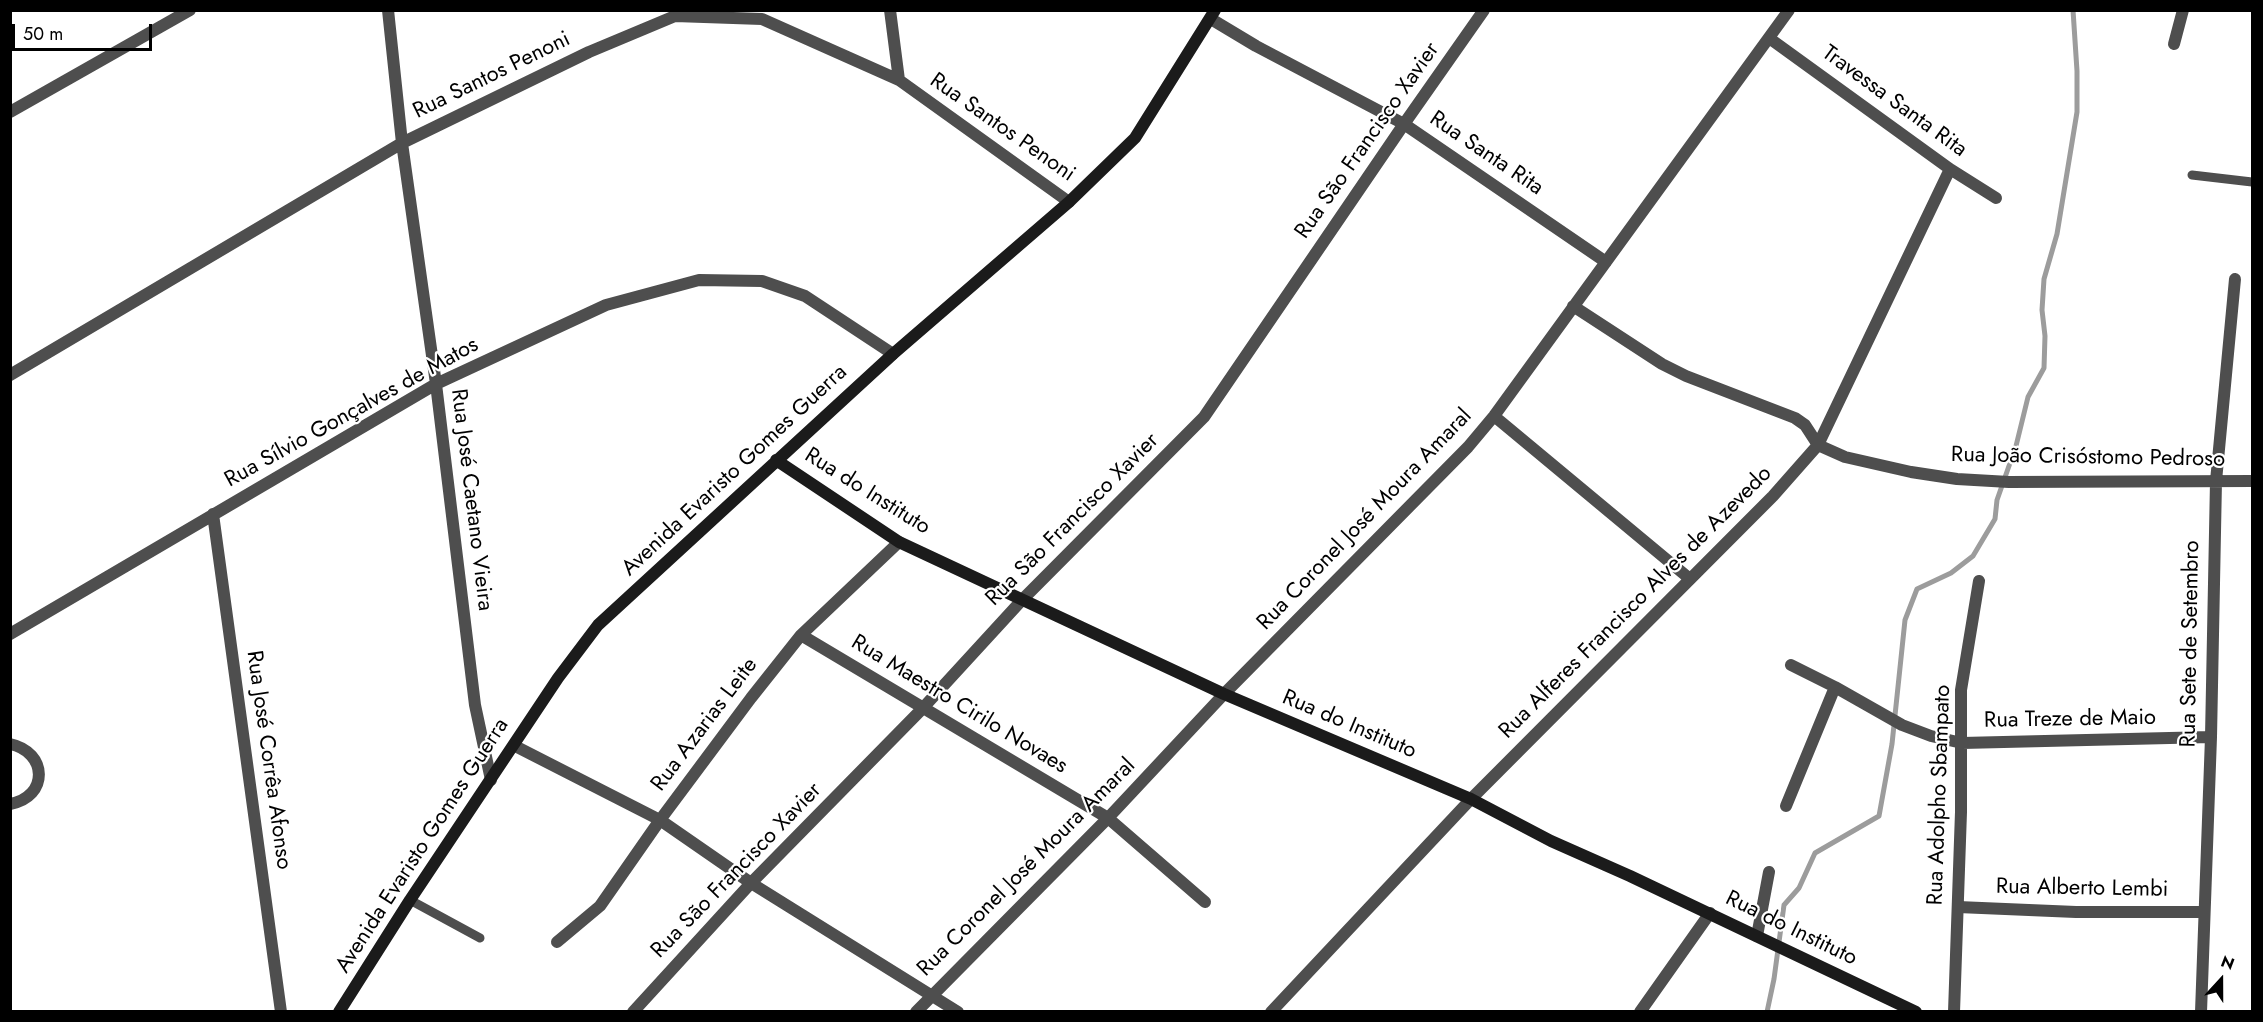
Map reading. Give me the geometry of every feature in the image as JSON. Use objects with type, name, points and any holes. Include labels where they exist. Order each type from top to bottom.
[{"type":"main road","name":"Avenida Evaristo Gomes Guerra","points":[[339,1011],[558,678],[598,625],[776,460],[893,354],[1069,201],[1135,138],[1213,15]]},
{"type":"main road","name":"Rua do Instituto","points":[[776,460],[899,542],[1224,694],[1471,799],[1551,841],[1916,1011]]},
{"type":"street","points":[[10,112],[190,10]]},
{"type":"street","name":"Rua José Caetano Vieira","points":[[388,10],[402,142],[436,384],[475,705],[491,780]]},
{"type":"street","points":[[890,10],[899,80]]},
{"type":"street","name":"Rua São Francisco Xavier","points":[[633,1011],[751,883],[922,709],[1022,600],[1204,417],[1484,10]]},
{"type":"street","name":"Rua Coronel José Moura Amaral","points":[[916,1011],[1108,818],[1224,694],[1468,447],[1494,417],[1789,10]]},
{"type":"street","points":[[2174,44],[2183,10]]},
{"type":"street","name":"Rua Santa Rita","points":[[1213,15],[1256,46],[1404,124],[1606,262]]},
{"type":"street","name":"Rua Santos Penoni","points":[[10,375],[402,142],[589,52],[675,16],[762,19],[899,80],[1069,201]]},
{"type":"street","name":"Travessa Santa Rita","points":[[1769,38],[1950,169],[1996,198]]},
{"type":"street","name":"Rua Alferes Francisco Alves de Azevedo","points":[[1271,1011],[1471,799],[1773,496],[1818,446],[1950,169]]},
{"type":"street","name":"Rua Sete de Setembro","points":[[2201,1011],[2211,737],[2216,482],[2235,279]]},
{"type":"street","name":"Rua Sílvio Gonçalves de Matos","points":[[10,634],[436,384],[606,305],[699,280],[762,281],[806,296],[893,354]]},
{"type":"street","points":[[1574,306],[1662,364],[1686,376],[1795,418],[1804,426],[1818,446]]},
{"type":"street","points":[[1494,417],[1690,579]]},
{"type":"street","name":"Rua João Crisóstomo Pedroso","points":[[1818,446],[1864,462],[1957,479],[2009,482],[2253,481]]},
{"type":"street","name":"Rua José Corrêa Afonso","points":[[213,514],[281,1011]]},
{"type":"street","name":"Rua Azarias Leite","points":[[557,942],[600,906],[660,820],[801,635],[899,542]]},
{"type":"street","name":"Rua Adolpho Sbampato","points":[[1954,1011],[1962,743],[1961,690],[1979,581]]},
{"type":"street","name":"Rua Maestro Cirilo Novaes","points":[[801,635],[1108,818],[1205,902]]},
{"type":"street","name":"Rua Treze de Maio","points":[[1791,665],[1902,725],[1931,736],[1962,743],[2211,737]]},
{"type":"street","points":[[1786,806],[1835,687]]},
{"type":"street","points":[[10,744],[29,751],[36,759],[39,780],[35,790],[28,797],[10,804]]},
{"type":"street","points":[[515,746],[660,820],[751,883],[930,996],[958,1011]]},
{"type":"street","points":[[1757,936],[1769,872]]},
{"type":"street","name":"Rua Alberto Lembi","points":[[1958,907],[2076,912],[2204,912]]},
{"type":"street","points":[[1640,1011],[1710,914]]},
{"type":"lane","points":[[2192,175],[2253,182]]},
{"type":"lane","points":[[410,900],[480,938]]},
{"type":"waterway","points":[[1767,1012],[1784,905],[1799,888],[1815,853],[1879,816],[1892,744],[1905,620],[1917,589],[1951,573],[1973,556],[1995,519],[1997,500],[2016,446],[2028,397],[2044,368],[2045,336],[2042,310],[2044,279],[2057,234],[2077,112],[2073,10]]}]
